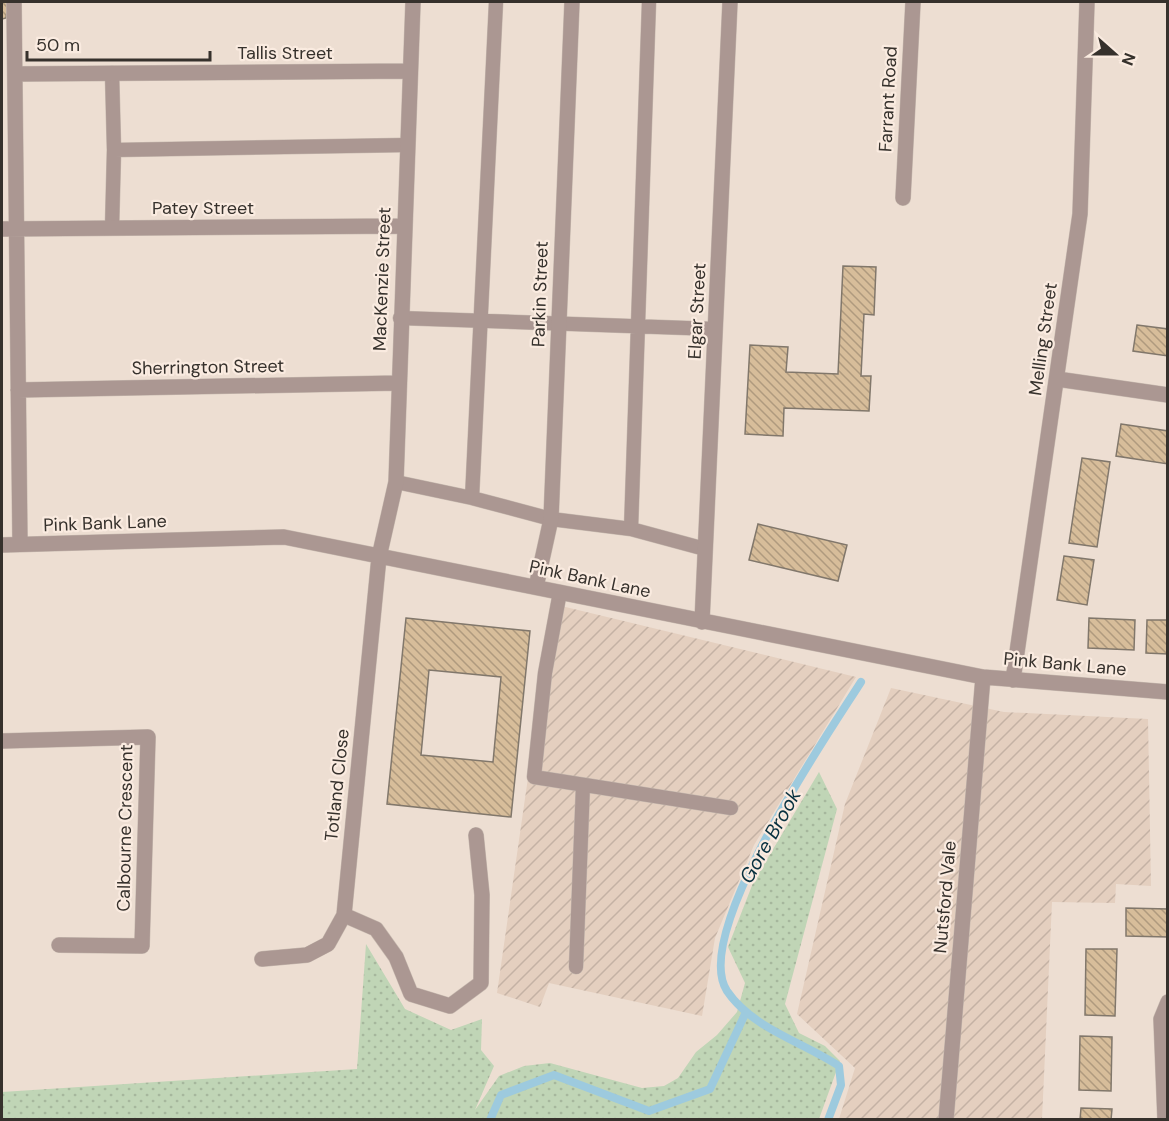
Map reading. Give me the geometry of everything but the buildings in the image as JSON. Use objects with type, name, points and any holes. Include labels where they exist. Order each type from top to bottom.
[{"type":"street","points":[[14,2],[15,74],[9,229],[18,390],[20,544]]},
{"type":"street","name":"MacKenzie Street","points":[[379,556],[396,482],[400,318],[413,2]]},
{"type":"street","name":"Parkin Street","points":[[536,587],[551,519],[572,2]]},
{"type":"street","name":"Elgar Street","points":[[702,622],[730,2]]},
{"type":"street","name":"Farrant Road","points":[[903,198],[912,2]]},
{"type":"street","name":"Melling Street","points":[[1013,680],[1080,214],[1087,2]]},
{"type":"street","name":"Tallis Street","points":[[15,74],[411,71]]},
{"type":"street","name":"Patey Street","points":[[9,229],[404,226]]},
{"type":"street","points":[[1057,379],[1167,395]]},
{"type":"street","name":"Sherrington Street","points":[[18,390],[398,383]]},
{"type":"street","name":"Pink Bank Lane","points":[[2,545],[284,537],[983,677],[1167,692]]},
{"type":"street","name":"Totland Close","points":[[262,960],[307,955],[328,944],[344,915],[379,556]]},
{"type":"street","name":"Nutsford Vale","points":[[946,1119],[983,677]]},
{"type":"street","name":"Calbourne Crescent","points":[[2,741],[148,737],[142,946],[59,945]]},
{"type":"street","points":[[344,915],[376,929],[396,957],[411,993],[450,1006],[481,983],[482,895],[476,835]]},
{"type":"street","points":[[1165,1119],[1161,1019],[1167,1002]]},
{"type":"lane","points":[[472,498],[496,2]]},
{"type":"lane","points":[[631,529],[649,2]]},
{"type":"lane","points":[[112,73],[114,150],[112,228]]},
{"type":"lane","points":[[114,150],[407,145]]},
{"type":"lane","points":[[400,318],[715,329]]},
{"type":"lane","points":[[396,482],[472,498],[551,519],[631,529],[705,549]]},
{"type":"lane","points":[[560,592],[545,673],[534,777],[730,808]]},
{"type":"lane","points":[[576,967],[583,785]]},
{"type":"shaded area","points":[[553,604],[856,677],[754,845],[715,938],[702,1016],[549,983],[540,1007],[497,993]]},
{"type":"shaded area","points":[[891,688],[1004,712],[1148,719],[1151,886],[1116,884],[1115,903],[1052,902],[1042,1119],[839,1119],[855,1068],[797,1014],[845,804]]},
{"type":"green space","points":[[819,772],[837,809],[785,1004],[799,1033],[825,1046],[840,1061],[819,1119],[2,1119],[2,1092],[357,1069],[366,944],[405,1009],[451,1030],[482,1019],[481,1050],[494,1066],[475,1110],[499,1076],[524,1066],[550,1063],[642,1088],[664,1086],[678,1078],[696,1052],[717,1035],[737,1012],[745,983],[728,947],[753,883]]},
{"type":"waterway","name":"Gore Brook","points":[[828,1120],[841,1085],[839,1066],[779,1034],[750,1015],[727,991],[721,963],[728,926],[744,882],[794,788],[861,682]]},
{"type":"waterway","points":[[490,1120],[501,1095],[554,1075],[649,1111],[710,1089],[746,1012]]}]
